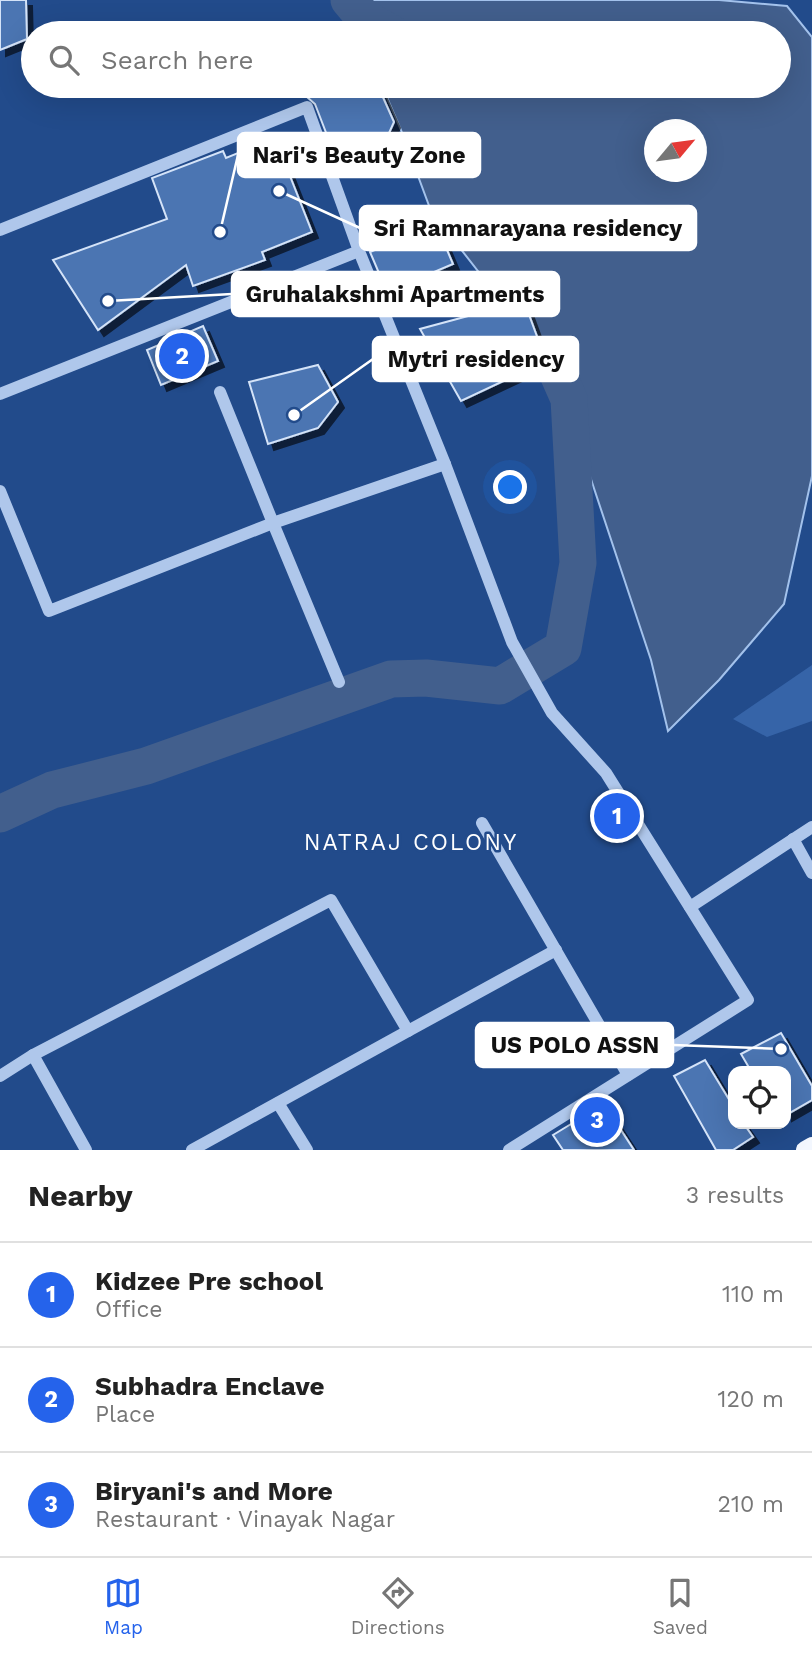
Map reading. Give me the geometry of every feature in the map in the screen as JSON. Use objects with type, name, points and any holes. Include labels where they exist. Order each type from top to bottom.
[{"type":"main road","points":[[805,1150],[812,1146]]},
{"type":"street","points":[[0,230],[307,107],[359,251],[445,464],[512,642],[552,713],[606,773],[748,1000],[509,1150]]},
{"type":"street","points":[[0,394],[359,251]]},
{"type":"street","points":[[220,392],[340,682]]},
{"type":"street","points":[[0,491],[49,611],[273,523],[445,464]]},
{"type":"street","points":[[482,823],[628,1075]]},
{"type":"street","points":[[690,907],[812,827]]},
{"type":"street","points":[[793,839],[812,873]]},
{"type":"street","points":[[0,1076],[33,1055],[331,900],[408,1031]]},
{"type":"street","points":[[192,1150],[556,950]]},
{"type":"street","points":[[33,1055],[86,1150]]},
{"type":"street","points":[[278,1102],[307,1150]]},
{"type":"shaded area","points":[[364,0],[719,0],[787,6],[812,37],[812,476],[784,604],[719,680],[668,731],[651,660],[566,404],[506,307],[431,211],[387,98],[791,98],[791,21],[364,21]]},
{"type":"shaded area","points":[[812,665],[812,721],[767,737],[733,719]]},
{"type":"building","points":[[0,0],[26,0],[27,21],[21,21],[21,41],[0,50]]},
{"type":"building","points":[[308,98],[383,98],[394,122],[380,153],[340,169],[315,104]]},
{"type":"building","points":[[275,138],[312,232],[262,252],[265,260],[193,286],[186,265],[98,330],[53,260],[167,219],[152,178],[223,151],[226,158]]},
{"type":"building","points":[[436,224],[453,264],[387,292],[370,252]]},
{"type":"building","points":[[524,301],[546,361],[461,401],[420,329]]},
{"type":"building","points":[[203,326],[218,361],[161,385],[147,350]]},
{"type":"building","points":[[318,365],[338,402],[318,428],[268,444],[249,382]]},
{"type":"building","points":[[781,1033],[812,1086],[812,1100],[791,1112],[791,1066],[748,1066],[741,1054]]},
{"type":"building","points":[[705,1060],[728,1098],[728,1129],[747,1129],[753,1137],[733,1150],[716,1150],[674,1076]]},
{"type":"building","points":[[604,1104],[634,1150],[563,1150],[553,1135]]},
{"type":"waterway","points":[[349,0],[369,21]]},
{"type":"waterway","points":[[0,814],[52,790],[146,766],[391,679],[426,678],[500,686],[563,648],[578,563],[569,399],[554,365]]},
{"type":"place","name":"Sri Ramnarayana residency","points":[[279,191]]},
{"type":"place","name":"Nari's Beauty Zone","points":[[220,232]]},
{"type":"place","name":"Gruhalakshmi Apartments","points":[[108,301]]},
{"type":"place","name":"Subhadra Enclave","points":[[182,356]]},
{"type":"place","name":"Mytri residency","points":[[294,415]]},
{"type":"place","name":"Kidzee Pre school","points":[[617,816]]},
{"type":"place","name":"US POLO ASSN","points":[[781,1049]]},
{"type":"place","name":"Biryani's and More","points":[[597,1120]]},
{"type":"district","name":"NATRAJ COLONY","points":[[411,842]]}]
